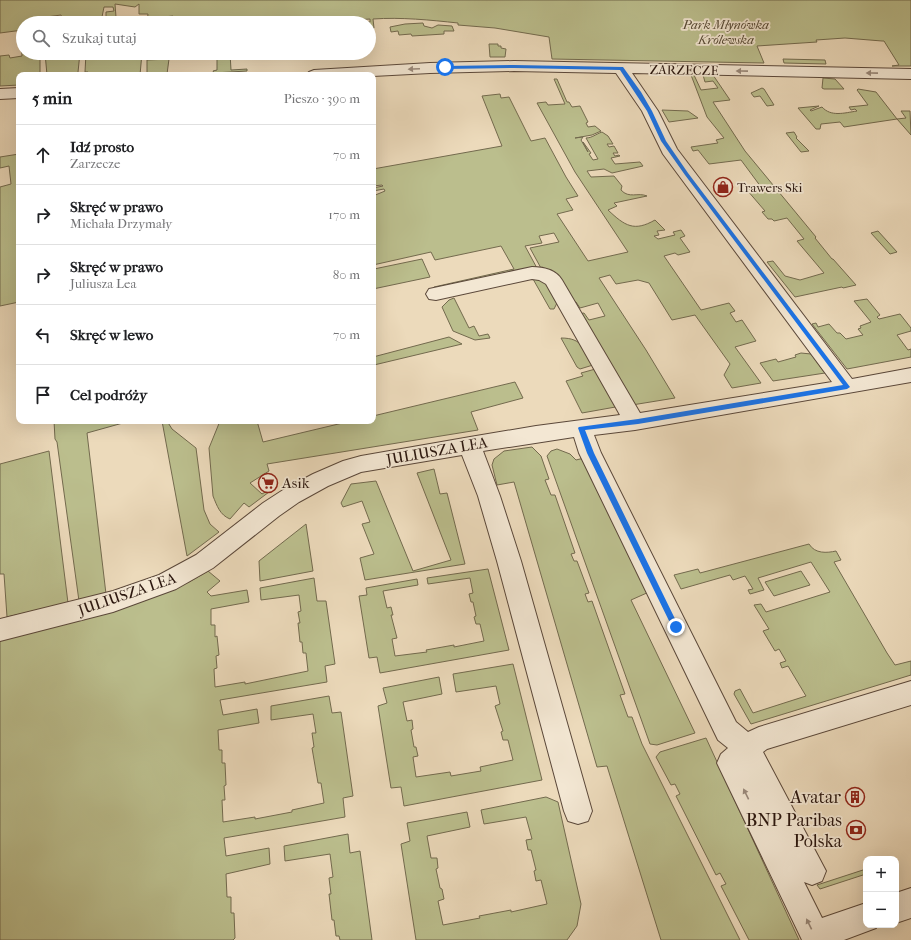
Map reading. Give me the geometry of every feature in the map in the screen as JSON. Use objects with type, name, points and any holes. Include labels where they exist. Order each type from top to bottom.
[{"type":"street","name":"ZARZECZE","points":[[368,72],[475,66],[911,74]]},
{"type":"street","points":[[621,68],[650,111],[664,141],[687,174],[847,387]]},
{"type":"street","points":[[0,94],[16,93]]},
{"type":"street","points":[[436,294],[532,273],[540,273],[549,276],[553,280],[635,422]]},
{"type":"street","name":"JULIUSZA LEA","points":[[0,630],[39,622],[104,604],[140,593],[180,576],[202,563],[282,502],[344,469],[361,464],[470,445],[581,428],[635,422],[911,375]]},
{"type":"street","points":[[581,428],[590,453],[727,730],[747,748],[812,871]]},
{"type":"street","points":[[470,445],[478,470],[489,496],[509,561],[578,811]]},
{"type":"street","points":[[863,919],[815,935],[730,763],[759,739],[911,693]]},
{"type":"street","points":[[899,907],[911,904]]},
{"type":"green space","name":"Park Młynówka Królewska","points":[[0,0],[911,0],[911,66],[892,66],[899,65],[884,41],[845,38],[816,40],[817,42],[757,46],[764,63],[552,59],[549,37],[495,28],[458,25],[458,23],[426,20],[376,19],[376,16],[148,16],[148,14],[139,14],[139,4],[135,7],[115,4],[116,16],[106,16],[106,12],[114,11],[113,7],[104,7],[102,16],[16,16],[16,31],[0,33]]},
{"type":"green space","points":[[423,23],[424,26],[432,28],[438,25],[452,26],[454,31],[444,31],[444,34],[412,36],[411,34],[399,35],[398,31],[391,32],[390,27],[405,24]]},
{"type":"green space","points":[[489,44],[498,44],[501,48],[506,49],[505,57],[490,57]]},
{"type":"green space","points":[[9,55],[10,58],[16,57],[16,60],[40,60],[40,72],[16,72],[16,85],[0,86],[0,56]]},
{"type":"green space","points":[[783,59],[825,60],[826,64],[784,63]]},
{"type":"green space","points":[[46,60],[79,60],[78,72],[47,72]]},
{"type":"green space","points":[[86,60],[141,60],[140,72],[85,72]]},
{"type":"green space","points":[[147,60],[169,60],[167,72],[147,72]]},
{"type":"green space","points":[[217,60],[230,60],[231,70],[247,69],[247,71],[213,71],[217,70]]},
{"type":"green space","points":[[691,75],[694,75],[701,90],[718,88],[713,81],[705,82],[703,75],[713,75],[730,100],[713,102],[745,151],[816,237],[815,238],[832,259],[856,285],[795,297],[767,262],[773,261],[785,276],[800,280],[824,273],[797,241],[804,239],[787,218],[774,221],[772,219],[768,219],[762,212],[765,211],[747,190],[761,187],[741,160],[709,164],[698,150],[693,151],[691,147],[718,143],[716,140],[724,138],[707,117]]},
{"type":"green space","points":[[823,78],[835,79],[844,89],[822,88]]},
{"type":"green space","points":[[554,79],[557,79],[567,102],[569,102],[572,107],[580,106],[588,122],[586,123],[588,127],[595,126],[601,131],[592,135],[575,138],[583,137],[581,140],[588,152],[583,142],[591,153],[589,154],[593,160],[598,159],[586,138],[602,132],[608,136],[613,144],[607,144],[609,147],[614,146],[618,153],[613,153],[615,156],[620,156],[611,158],[615,164],[640,162],[643,166],[612,173],[604,169],[587,171],[591,177],[614,176],[622,186],[621,190],[624,193],[630,195],[647,196],[614,203],[617,206],[608,210],[620,220],[630,226],[641,226],[655,220],[665,230],[657,231],[659,235],[654,236],[658,239],[675,235],[673,232],[681,230],[685,236],[680,238],[690,252],[678,255],[675,253],[664,256],[701,310],[729,303],[735,311],[730,313],[736,322],[742,320],[756,341],[735,347],[761,383],[732,388],[724,375],[730,364],[695,315],[672,320],[649,283],[638,280],[616,284],[610,275],[599,278],[675,398],[632,405],[578,314],[584,313],[589,320],[605,316],[598,303],[580,308],[576,302],[571,303],[542,270],[530,248],[559,242],[554,233],[539,236],[542,243],[525,246],[538,270],[435,291],[434,287],[514,269],[501,246],[435,260],[431,252],[376,264],[376,195],[385,191],[384,189],[376,190],[376,187],[383,186],[376,186],[376,168],[502,146],[482,96],[500,94],[501,98],[509,97],[531,141],[545,138],[578,196],[566,199],[573,210],[557,214],[588,261],[628,252],[575,172],[537,103],[546,102],[548,105],[565,104]]},
{"type":"green space","points":[[762,88],[774,105],[767,106],[760,96],[754,97],[751,93]]},
{"type":"green space","points":[[857,90],[876,92],[897,119],[844,127],[840,122],[821,124],[820,129],[816,129],[798,108],[819,106],[810,110],[811,111],[822,107],[829,112],[838,114],[857,111],[855,109],[851,110],[849,107],[868,105]]},
{"type":"green space","points":[[662,110],[688,111],[698,118],[669,122]]},
{"type":"green space","points":[[901,111],[910,111],[911,135],[897,119],[906,118]]},
{"type":"green space","points":[[794,132],[797,137],[796,138],[809,151],[801,152],[786,133]]},
{"type":"green space","points":[[16,154],[16,303],[0,306],[0,187],[11,184],[9,166],[0,168],[0,157]]},
{"type":"green space","points":[[878,231],[897,252],[890,254],[871,233]]},
{"type":"green space","points":[[422,259],[430,277],[376,288],[376,269]]},
{"type":"green space","points":[[533,279],[545,281],[557,303],[554,309],[550,309]]},
{"type":"green space","points":[[454,298],[469,328],[474,326],[479,336],[488,334],[490,338],[475,340],[453,331],[442,307],[449,300]]},
{"type":"green space","points":[[867,299],[880,315],[877,317],[879,319],[900,314],[911,328],[911,331],[897,335],[908,350],[911,349],[911,357],[847,369],[812,324],[816,323],[818,327],[829,324],[837,333],[840,333],[846,339],[863,335],[858,329],[861,328],[860,326],[871,322],[854,301]]},
{"type":"green space","points":[[449,337],[462,344],[376,365],[376,356]]},
{"type":"green space","points":[[561,338],[578,342],[584,349],[593,365],[580,369],[577,367]]},
{"type":"green space","points":[[801,353],[811,354],[825,373],[773,381],[760,363],[776,359],[778,362],[796,357],[795,355]]},
{"type":"green space","points":[[599,368],[621,406],[582,413],[566,381],[583,376],[581,373]]},
{"type":"green space","points":[[515,382],[523,398],[471,412],[478,430],[267,464],[269,471],[250,483],[262,494],[276,485],[277,486],[249,507],[244,503],[230,519],[221,513],[213,496],[209,448],[219,424],[258,424],[263,442],[338,424],[376,424],[376,415]]},
{"type":"green space","points":[[54,424],[119,424],[87,433],[106,594],[79,601],[57,442],[55,439]]},
{"type":"green space","points":[[163,424],[169,424],[172,429],[196,448],[204,510],[210,524],[219,532],[187,556]]},
{"type":"green space","points":[[532,447],[541,456],[549,479],[545,480],[551,495],[555,495],[575,553],[571,554],[574,561],[577,561],[589,593],[585,594],[588,602],[592,601],[625,694],[620,695],[628,717],[632,717],[642,744],[740,940],[661,940],[607,766],[597,767],[514,482],[497,485],[492,465],[494,459],[504,451]]},
{"type":"green space","points":[[557,449],[570,454],[576,460],[584,458],[649,592],[631,600],[695,733],[657,745],[650,744],[547,456],[551,451]]},
{"type":"green space","points":[[49,451],[68,603],[7,617],[4,574],[0,574],[0,464]]},
{"type":"green space","points":[[434,469],[440,494],[447,493],[465,564],[365,580],[360,558],[374,554],[362,524],[370,522],[362,501],[343,507],[341,503],[351,484],[376,481],[413,571],[451,560],[417,473]]},
{"type":"green space","points":[[306,524],[313,571],[260,581],[259,561]]},
{"type":"green space","points":[[809,544],[814,550],[825,552],[836,551],[841,560],[834,562],[887,653],[895,665],[911,661],[911,675],[751,724],[734,694],[735,691],[740,689],[753,713],[806,696],[788,666],[782,668],[780,663],[786,661],[779,649],[775,651],[763,631],[769,629],[754,605],[761,604],[766,612],[830,592],[811,562],[758,578],[764,590],[750,594],[748,590],[753,589],[745,576],[733,580],[730,575],[681,589],[674,575],[698,569],[700,573]]},
{"type":"green space","points":[[488,569],[509,650],[380,673],[377,657],[369,658],[359,596],[367,595],[366,588],[417,579],[418,585],[383,591],[387,608],[391,607],[393,615],[391,615],[397,638],[392,639],[395,656],[427,652],[426,650],[454,645],[454,647],[484,641],[480,624],[476,624],[474,617],[476,616],[473,602],[471,602],[469,594],[473,593],[470,578],[428,584],[427,578]]},
{"type":"green space","points":[[208,571],[220,581],[207,592],[211,596],[247,590],[249,602],[211,609],[211,625],[215,625],[215,637],[217,636],[219,655],[216,656],[217,668],[214,669],[215,687],[245,682],[245,684],[308,671],[306,653],[303,653],[302,642],[300,642],[298,623],[300,623],[298,612],[301,611],[299,595],[261,600],[260,588],[314,578],[317,601],[326,601],[335,664],[325,666],[327,682],[220,700],[223,715],[257,709],[259,723],[218,730],[219,750],[222,750],[222,763],[225,763],[225,800],[222,800],[223,822],[255,817],[255,819],[292,812],[292,810],[324,803],[321,783],[318,783],[312,748],[314,747],[312,733],[316,733],[313,714],[271,720],[271,706],[329,696],[332,713],[341,712],[353,796],[343,798],[345,817],[224,838],[226,856],[269,848],[270,864],[226,874],[227,897],[231,897],[231,913],[234,913],[235,938],[233,940],[0,940],[0,638],[160,594],[189,582]]},
{"type":"green space","points":[[801,571],[810,585],[774,596],[765,582]]},
{"type":"green space","points":[[513,664],[542,780],[404,806],[401,787],[391,788],[378,706],[387,703],[383,688],[439,677],[442,694],[403,702],[407,721],[412,720],[413,729],[411,730],[414,747],[416,747],[418,756],[413,757],[416,777],[450,772],[451,776],[481,771],[480,767],[513,760],[508,740],[503,740],[501,732],[503,731],[495,706],[500,704],[496,686],[456,692],[453,674]]},
{"type":"green space","points":[[706,738],[799,940],[749,940],[721,886],[726,884],[720,873],[716,875],[676,796],[680,794],[675,784],[671,785],[656,757],[660,752]]},
{"type":"green space","points":[[546,797],[558,802],[581,904],[577,926],[567,940],[416,940],[401,844],[410,841],[407,823],[467,812],[470,827],[427,836],[431,858],[437,858],[438,868],[436,869],[444,899],[438,901],[443,925],[480,918],[479,916],[511,910],[511,912],[547,904],[541,880],[536,881],[534,871],[536,870],[531,850],[528,850],[526,840],[532,839],[526,817],[484,824],[481,810]]},
{"type":"green space","points":[[348,834],[350,853],[360,851],[372,940],[340,940],[339,936],[336,936],[334,920],[332,920],[329,894],[331,894],[329,878],[333,877],[330,854],[285,861],[284,846]]},
{"type":"green space","points":[[863,870],[863,875],[820,889],[817,885]]},
{"type":"place","name":"Trawers Ski","points":[[723,187]]},
{"type":"place","name":"Asik","points":[[268,483]]},
{"type":"place","name":"Avatar","points":[[855,797]]},
{"type":"place","name":"BNP Paribas Polska","points":[[856,830]]},
{"type":"route","points":[[445,67],[514,66],[621,68],[650,111],[669,150],[753,263],[838,373],[847,387],[638,421],[581,428],[590,453],[676,627]]}]
